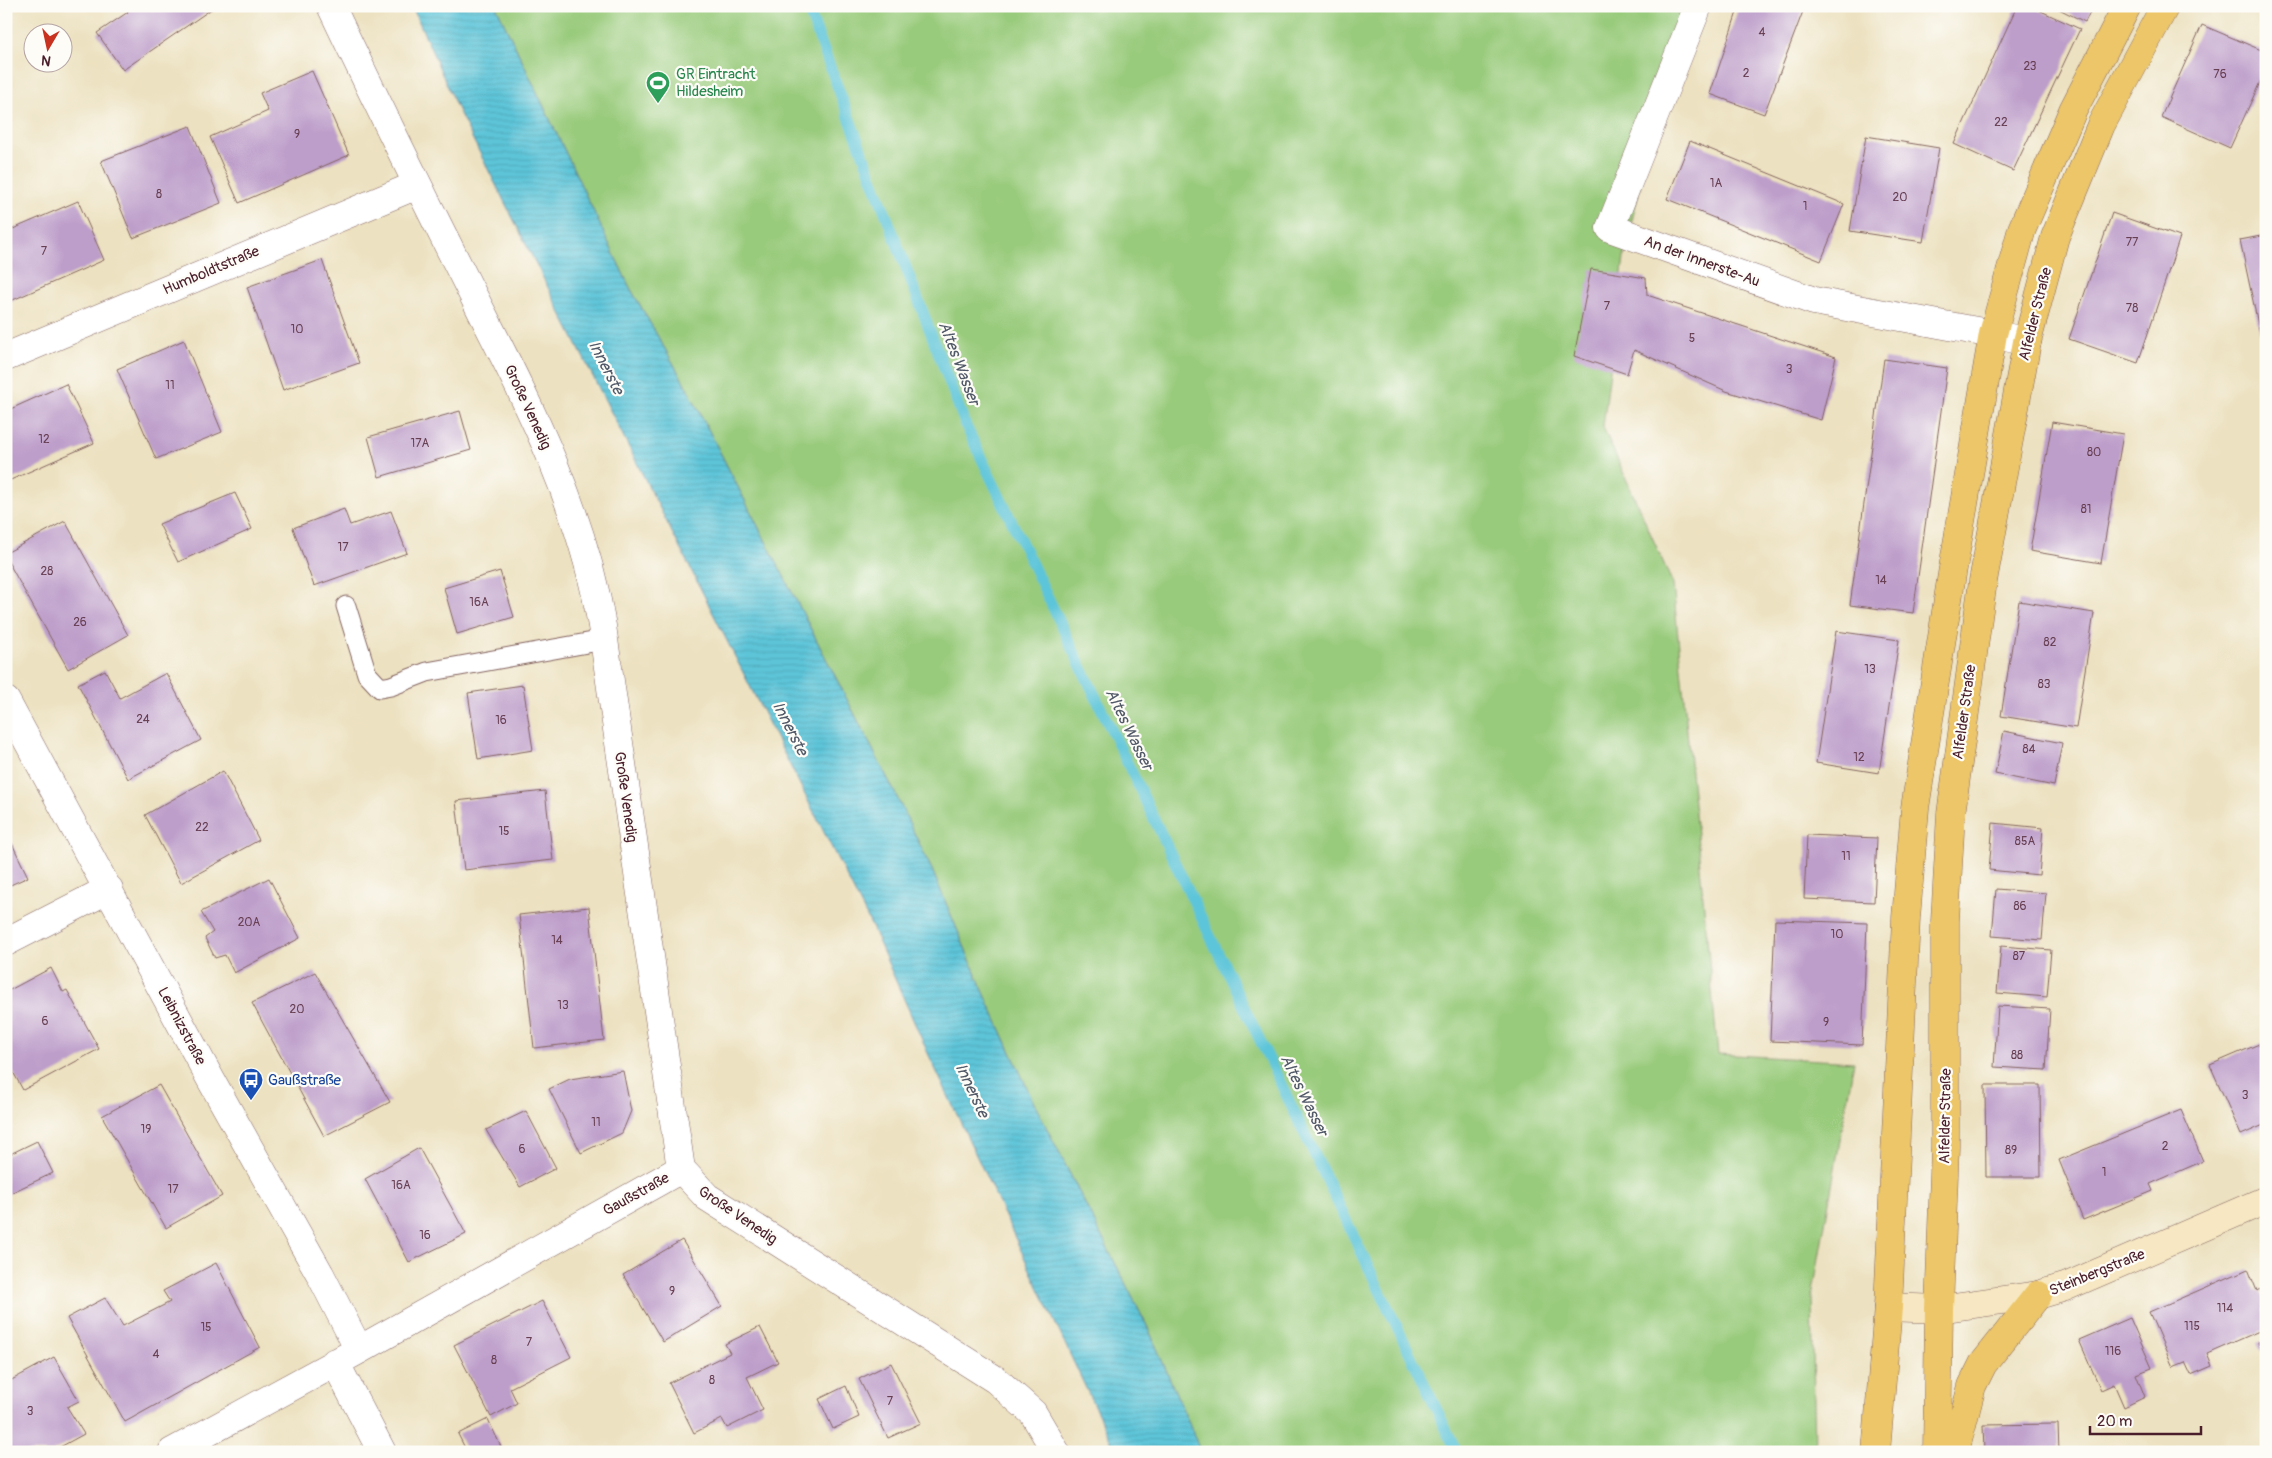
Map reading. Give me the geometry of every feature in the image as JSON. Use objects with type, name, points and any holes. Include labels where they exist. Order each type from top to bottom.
[{"type":"main road","points":[[1876,1452],[1888,1307],[1906,918],[1915,808],[1993,334],[2022,229],[2073,110],[2127,6]]},
{"type":"main road","name":"Alfelder Straße","points":[[1937,1452],[1939,1309],[1945,1147],[1945,921],[1951,814],[1983,581],[2026,342],[2058,228],[2101,125],[2165,6]]},
{"type":"main road","name":"Steinbergstraße","points":[[1888,1307],[1939,1309],[2038,1295],[2065,1287],[2266,1200]]},
{"type":"main road","points":[[1956,1452],[1972,1386],[1984,1364],[2038,1295]]},
{"type":"street","name":"Große Venedig","points":[[331,6],[417,185],[533,414],[566,490],[588,560],[596,589],[604,640],[681,1168],[708,1197],[996,1380],[1033,1413],[1056,1452]]},
{"type":"street","name":"An der Innerste-Au","points":[[1698,6],[1610,228],[1814,301],[1993,334],[2026,342]]},
{"type":"street","name":"Humboldtstraße","points":[[6,357],[417,185]]},
{"type":"street","name":"Leibnizstraße","points":[[6,701],[320,1274],[358,1350]]},
{"type":"street","points":[[6,942],[109,889]]},
{"type":"street","name":"Gaußstraße","points":[[172,1452],[358,1350],[681,1168]]},
{"type":"street","points":[[334,1362],[382,1452]]},
{"type":"lane","points":[[346,606],[367,674],[380,688],[391,686],[427,672],[604,640]]},
{"type":"green space","points":[[496,6],[1684,6],[1625,249],[1603,427],[1673,584],[1718,1054],[1854,1062],[1812,1297],[1815,1452],[1201,1452],[1149,1330],[1034,1103],[981,986],[932,870],[892,787],[685,384],[629,286]]},
{"type":"water","name":"Innerste","points":[[412,6],[496,6],[629,286],[685,384],[892,787],[932,870],[981,986],[1034,1103],[1149,1330],[1201,1452],[1116,1452],[927,1051],[872,927],[458,110]]},
{"type":"building","points":[[124,6],[212,6],[213,8],[123,70],[97,33],[128,12]]},
{"type":"building","points":[[1739,6],[1805,6],[1764,114],[1710,94]]},
{"type":"building","points":[[2017,6],[2030,6],[2080,29],[2013,171],[1954,144]]},
{"type":"building","points":[[2053,6],[2093,6],[2085,22]]},
{"type":"building","points":[[2202,25],[2266,52],[2266,69],[2230,148],[2161,117]]},
{"type":"building","points":[[312,71],[349,155],[239,203],[210,137],[268,111],[260,93]]},
{"type":"building","points":[[190,126],[221,203],[133,238],[101,161]]},
{"type":"building","points":[[1866,136],[1939,148],[1923,242],[1850,231]]},
{"type":"building","points":[[1690,141],[1844,204],[1821,261],[1667,199]]},
{"type":"building","points":[[78,201],[104,260],[6,303],[6,232]]},
{"type":"building","points":[[2112,213],[2180,237],[2138,363],[2069,339]]},
{"type":"building","points":[[2266,235],[2266,357],[2265,357],[2240,240]]},
{"type":"building","points":[[322,260],[359,363],[283,390],[247,287]]},
{"type":"building","points":[[1591,269],[1646,278],[1647,295],[1836,357],[1821,420],[1726,391],[1634,350],[1627,374],[1574,356]]},
{"type":"building","points":[[184,340],[222,432],[156,459],[117,369]]},
{"type":"building","points":[[1884,359],[1947,368],[1913,613],[1850,605]]},
{"type":"building","points":[[66,384],[94,443],[6,482],[6,411]]},
{"type":"building","points":[[460,411],[471,450],[379,477],[368,437]]},
{"type":"building","points":[[2052,422],[2123,434],[2101,563],[2030,551]]},
{"type":"building","points":[[235,493],[252,529],[178,562],[159,524]]},
{"type":"building","points":[[344,509],[350,525],[391,511],[407,553],[314,586],[293,528]]},
{"type":"building","points":[[65,521],[128,635],[68,669],[6,558],[6,553]]},
{"type":"building","points":[[500,571],[514,617],[457,634],[444,588]]},
{"type":"building","points":[[2019,601],[2094,613],[2076,728],[2001,716]]},
{"type":"building","points":[[1836,631],[1899,640],[1879,773],[1816,763]]},
{"type":"building","points":[[105,670],[120,698],[166,673],[201,740],[128,779],[78,684]]},
{"type":"building","points":[[523,685],[533,750],[478,759],[468,693]]},
{"type":"building","points":[[2004,731],[2062,743],[2054,786],[1995,774]]},
{"type":"building","points":[[223,771],[259,840],[181,883],[145,815]]},
{"type":"building","points":[[545,791],[553,860],[464,870],[456,801]]},
{"type":"building","points":[[1993,823],[2043,828],[2039,875],[1989,870]]},
{"type":"building","points":[[6,831],[28,877],[6,887]]},
{"type":"building","points":[[1807,835],[1877,838],[1874,902],[1804,899]]},
{"type":"building","points":[[269,878],[300,938],[234,973],[225,955],[215,958],[205,938],[213,932],[201,912]]},
{"type":"building","points":[[1996,889],[2046,893],[2042,940],[1992,936]]},
{"type":"building","points":[[589,907],[604,1040],[534,1048],[519,915]]},
{"type":"building","points":[[1775,920],[1867,923],[1862,1045],[1770,1041]]},
{"type":"building","points":[[2001,946],[2051,950],[2047,997],[1997,993]]},
{"type":"building","points":[[51,968],[63,992],[67,990],[99,1049],[23,1090],[6,1059],[6,992]]},
{"type":"building","points":[[315,972],[390,1102],[324,1136],[252,1003]]},
{"type":"building","points":[[1998,1006],[2050,1009],[2046,1070],[1994,1067]]},
{"type":"building","points":[[2266,1041],[2266,1124],[2241,1135],[2210,1065]]},
{"type":"building","points":[[623,1071],[631,1111],[622,1133],[581,1153],[549,1089],[570,1079]]},
{"type":"building","points":[[159,1085],[222,1196],[166,1228],[102,1116]]},
{"type":"building","points":[[1985,1085],[2040,1085],[2041,1177],[1986,1177]]},
{"type":"building","points":[[2181,1110],[2203,1161],[2150,1184],[2153,1191],[2083,1220],[2059,1160]]},
{"type":"building","points":[[526,1111],[556,1168],[520,1187],[486,1130]]},
{"type":"building","points":[[37,1141],[53,1173],[6,1195],[6,1156]]},
{"type":"building","points":[[419,1148],[466,1234],[409,1262],[365,1179]]},
{"type":"building","points":[[682,1240],[722,1306],[663,1342],[623,1275]]},
{"type":"building","points":[[216,1263],[260,1347],[125,1422],[67,1318],[105,1298],[123,1326],[170,1302],[163,1291]]},
{"type":"building","points":[[2248,1269],[2257,1291],[2260,1289],[2266,1304],[2266,1307],[2263,1309],[2266,1315],[2266,1328],[2207,1354],[2212,1366],[2191,1375],[2185,1362],[2173,1367],[2149,1312]]},
{"type":"building","points":[[542,1301],[571,1357],[510,1388],[517,1403],[491,1417],[454,1345]]},
{"type":"building","points":[[2130,1318],[2152,1368],[2136,1374],[2145,1397],[2124,1407],[2114,1384],[2101,1390],[2079,1340]]},
{"type":"building","points":[[760,1327],[778,1362],[747,1377],[763,1410],[727,1428],[722,1419],[694,1433],[669,1383],[730,1353],[725,1344]]},
{"type":"building","points":[[2266,1339],[2266,1359],[2258,1342]]},
{"type":"building","points":[[54,1357],[79,1401],[67,1407],[84,1434],[51,1452],[6,1452],[6,1383]]},
{"type":"building","points":[[891,1363],[921,1423],[888,1438],[859,1379]]},
{"type":"building","points":[[846,1386],[859,1417],[833,1429],[819,1399]]},
{"type":"building","points":[[488,1419],[501,1447],[491,1452],[467,1452],[458,1434]]},
{"type":"building","points":[[2058,1424],[2059,1452],[1984,1452],[1983,1425]]},
{"type":"waterway","name":"Altes Wasser","points":[[807,6],[966,426],[1457,1452]]},
{"type":"place","name":"GR Eintracht Hildesheim","points":[[658,104]]},
{"type":"place","name":"Gaußstraße","points":[[251,1101]]}]
